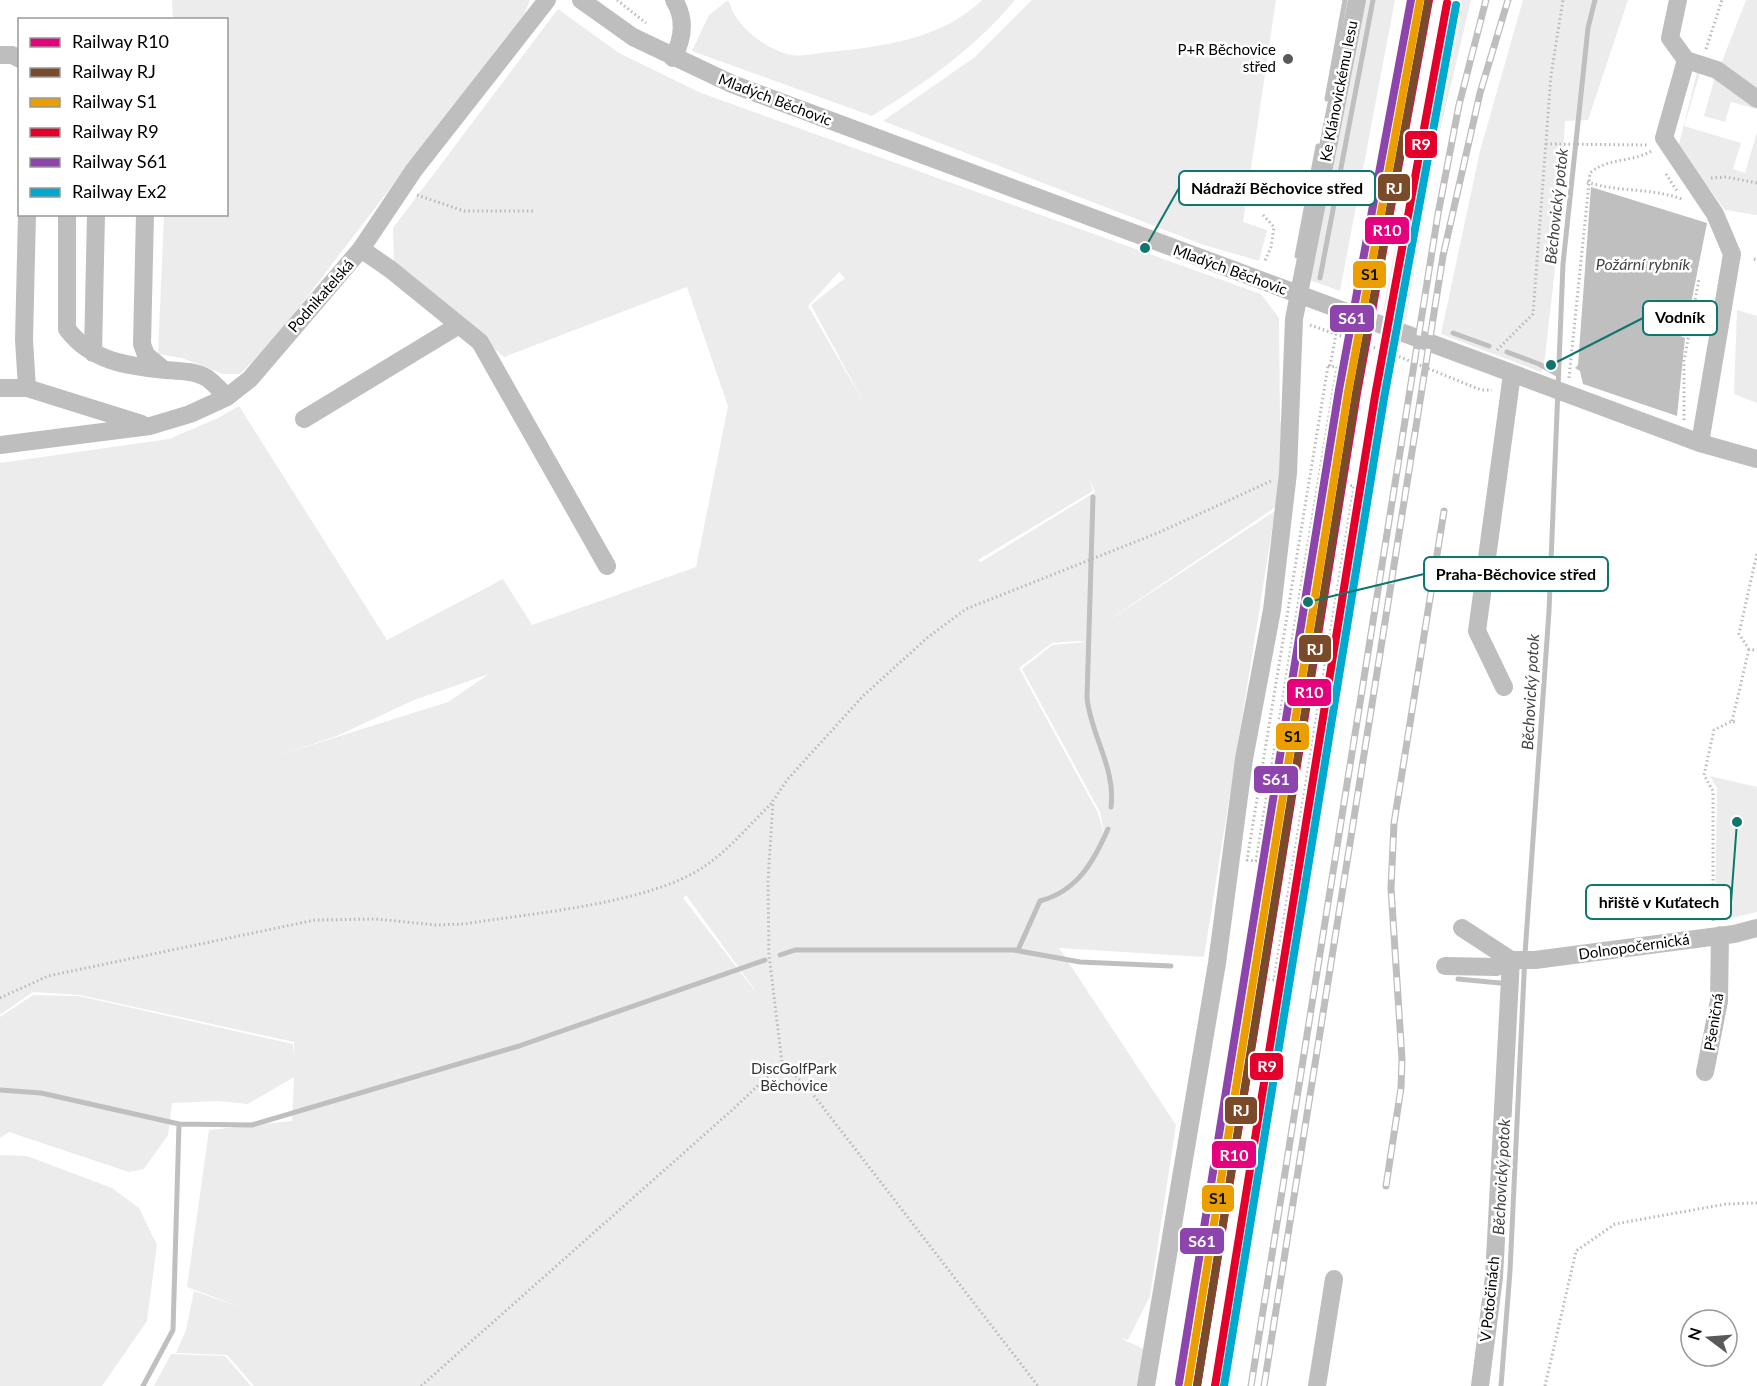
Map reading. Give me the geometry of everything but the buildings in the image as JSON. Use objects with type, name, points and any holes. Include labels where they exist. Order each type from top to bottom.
[{"type":"street","name":"Podnikatelská","points":[[0,445],[150,426],[190,414],[227,397],[250,379],[361,249],[401,190],[547,0]]},
{"type":"street","name":"Mladých Běchovic","points":[[581,0],[633,37],[673,58],[795,108],[1542,385],[1567,388],[1700,443],[1757,459]]},
{"type":"street","points":[[673,58],[680,45],[682,23],[674,0]]},
{"type":"street","name":"Ke Klánovickému lesu","points":[[1146,1386],[1217,963],[1244,759],[1272,610],[1288,473],[1294,319],[1357,0]]},
{"type":"street","points":[[1678,0],[1670,38],[1694,62],[1717,70],[1757,99]]},
{"type":"street","points":[[0,55],[18,58]]},
{"type":"street","points":[[1694,62],[1664,138],[1715,214],[1732,254],[1700,443]]},
{"type":"street","points":[[27,216],[24,340],[27,388]]},
{"type":"street","points":[[66,216],[67,329],[78,344],[93,353],[136,367],[189,372],[206,378],[227,397]]},
{"type":"street","points":[[93,353],[96,216]]},
{"type":"street","points":[[145,216],[142,344],[146,355],[164,370]]},
{"type":"street","points":[[361,249],[480,342],[607,566]]},
{"type":"street","points":[[304,419],[459,325]]},
{"type":"street","points":[[1504,687],[1477,631],[1512,374]]},
{"type":"street","points":[[0,388],[27,388],[150,426]]},
{"type":"street","points":[[1462,928],[1522,960]]},
{"type":"street","name":"Dolnopočernická","points":[[1445,966],[1496,968],[1522,960],[1720,935],[1757,928]]},
{"type":"street","name":"Pšeničná","points":[[1705,1072],[1719,1001],[1720,935]]},
{"type":"street","name":"V Potočinách","points":[[1480,1386],[1494,1277],[1522,960]]},
{"type":"street","points":[[1317,1386],[1334,1279]]},
{"type":"path","points":[[1502,345],[1533,314],[1551,75],[1563,0]]},
{"type":"path","points":[[1694,62],[1722,0]]},
{"type":"path","points":[[1546,144],[1646,145],[1664,138]]},
{"type":"path","points":[[1567,388],[1587,182],[1590,173],[1597,166],[1605,163],[1643,157],[1654,150],[1664,138]]},
{"type":"path","points":[[1664,138],[1666,174],[1684,200]]},
{"type":"path","points":[[1703,178],[1726,177],[1757,183]]},
{"type":"path","points":[[1587,182],[1607,189],[1647,190],[1690,203]]},
{"type":"path","points":[[401,190],[464,211],[535,211]]},
{"type":"path","points":[[1262,267],[1271,247],[1274,227],[1263,215]]},
{"type":"path","points":[[1684,422],[1684,361],[1699,279]]},
{"type":"path","points":[[1694,305],[1701,306]]},
{"type":"path","points":[[1294,319],[1395,355],[1481,390]]},
{"type":"path","points":[[1703,343],[1706,324]]},
{"type":"path","points":[[1670,327],[1690,332],[1704,332]]},
{"type":"path","points":[[1330,366],[1337,367],[1256,861],[1247,860],[1335,334]]},
{"type":"path","points":[[1352,496],[1354,486],[1346,485],[1266,979],[1274,980],[1352,496],[1356,494],[1395,355]]},
{"type":"path","points":[[0,998],[48,976],[315,920],[376,919],[436,925],[464,924],[634,895],[670,885],[705,866],[774,801],[787,780],[856,704],[927,638],[966,609],[1100,556],[1288,473]]},
{"type":"path","points":[[1732,721],[1749,649],[1739,633],[1757,553]]},
{"type":"path","points":[[1751,581],[1757,580]]},
{"type":"path","points":[[1749,649],[1754,650]]},
{"type":"path","points":[[1720,935],[1713,926],[1713,791],[1704,775],[1714,730],[1732,721],[1737,723]]},
{"type":"path","points":[[774,801],[768,881],[769,955],[782,1063],[812,1093],[1038,1386]]},
{"type":"path","points":[[421,1386],[782,1063]]},
{"type":"path","points":[[1545,1386],[1576,1251],[1584,1244],[1615,1224],[1726,1204],[1757,1203]]},
{"type":"green space","points":[[172,0],[530,0],[525,13],[273,341],[240,374],[223,374],[182,358],[158,354],[164,216],[228,216],[228,18],[173,18]]},
{"type":"green space","points":[[728,0],[743,27],[758,40],[784,53],[800,56],[890,44],[910,39],[949,24],[982,0],[1015,0],[966,50],[911,91],[872,116],[692,51],[709,15]]},
{"type":"green space","points":[[1032,0],[1276,0],[1243,222],[1267,230],[1259,261],[1201,244],[883,121],[975,57]]},
{"type":"green space","points":[[1361,0],[1395,0],[1340,291],[1307,279]]},
{"type":"green space","points":[[1443,0],[1471,0],[1434,156],[1406,320],[1383,311]]},
{"type":"green space","points":[[1523,0],[1628,0],[1588,120],[1565,121],[1557,250],[1545,358],[1541,372],[1441,334],[1480,151]]},
{"type":"green space","points":[[1746,0],[1757,0],[1757,109],[1731,102],[1725,122],[1704,116],[1715,77],[1700,73],[1684,126],[1741,143],[1733,169],[1745,173],[1757,132],[1757,215],[1725,210],[1678,148],[1698,68],[1717,74]]},
{"type":"green space","name":"DiscGolfPark Běchovice","points":[[558,9],[619,53],[701,93],[1261,294],[1279,318],[1280,422],[1283,422],[1277,506],[1097,628],[1275,511],[1204,957],[1059,948],[1176,1125],[1150,1296],[1128,1340],[1120,1338],[1146,1350],[1140,1386],[254,1386],[227,1355],[176,1353],[186,1330],[194,1291],[243,1308],[187,1287],[209,1130],[292,1121],[294,1077],[248,1104],[218,1101],[172,1103],[168,1135],[144,1169],[129,1172],[9,1132],[0,1138],[0,1017],[33,995],[79,996],[293,1044],[294,1057],[294,1042],[80,995],[33,992],[0,1015],[0,463],[169,439],[218,418],[239,406],[387,640],[503,579],[532,625],[696,567],[728,406],[687,287],[504,357],[394,264],[393,228]],"holes":[[[839,272],[845,278],[811,305],[864,403],[808,306]],[[1089,477],[1095,492],[981,562],[978,560],[1093,491]],[[1087,642],[1052,645],[1022,669],[1100,812],[1105,837],[1098,813],[1019,668],[1052,643]],[[489,674],[448,702],[270,758],[337,736],[414,700]],[[686,895],[755,990],[683,898]]]},
{"type":"green space","points":[[1737,310],[1757,316],[1757,403],[1734,394]]},
{"type":"green space","points":[[1710,776],[1757,787],[1757,912],[1715,922],[1717,788]]},
{"type":"green space","points":[[0,1155],[27,1156],[112,1188],[139,1208],[157,1245],[147,1321],[102,1386],[0,1386]]},
{"type":"green space","points":[[171,1354],[225,1356],[251,1386],[154,1386]]},
{"type":"water","name":"Požární rybník","points":[[1591,187],[1707,223],[1687,324],[1669,321],[1666,330],[1685,338],[1677,416],[1583,384],[1580,371],[1575,368],[1578,365]]},
{"type":"waterway","points":[[1327,99],[1345,0]]},
{"type":"waterway","points":[[1320,278],[1373,0]]},
{"type":"waterway","name":"Běchovický potok","points":[[1501,1386],[1510,1271],[1525,954],[1549,611],[1563,264],[1588,28],[1595,0]]},
{"type":"waterway","points":[[1297,256],[1318,146]]},
{"type":"waterway","points":[[1453,333],[1489,346]]},
{"type":"waterway","points":[[1507,352],[1539,364],[1557,374]]},
{"type":"waterway","points":[[1093,497],[1087,698],[1093,726],[1107,765],[1112,793],[1111,807]]},
{"type":"waterway","points":[[1018,950],[1040,901],[1074,883],[1090,864],[1108,829]]},
{"type":"waterway","points":[[780,955],[795,950],[1014,950],[1080,962],[1171,966]]},
{"type":"waterway","points":[[0,1090],[41,1093],[179,1124],[252,1125],[519,1046],[765,960]]},
{"type":"waterway","points":[[1458,979],[1500,983]]},
{"type":"waterway","points":[[143,1386],[173,1330],[179,1124]]},
{"type":"railway","points":[[1251,1386],[1438,214],[1459,105],[1486,0]]},
{"type":"railway","points":[[1264,1386],[1443,256],[1480,93],[1508,0]]},
{"type":"railway","points":[[1386,1186],[1401,1088],[1402,1059],[1391,888],[1394,823],[1444,511]]},
{"type":"rail line","name":"S61","points":[[1179,1383],[1339,390],[1411,0]]},
{"type":"rail line","name":"S1","points":[[1188,1385],[1348,392],[1420,0]]},
{"type":"rail line","name":"R10","points":[[1197,1386],[1357,393],[1429,0]]},
{"type":"rail line","name":"RJ","points":[[1197,1386],[1356,393],[1428,2]]},
{"type":"rail line","name":"R9","points":[[1215,1386],[1375,396],[1447,3]]},
{"type":"rail line","name":"Ex2","points":[[1224,1386],[1384,398],[1456,5]]},
{"type":"place","name":"P+R Běchovice střed","points":[[1288,59]]},
{"type":"place","name":"Nádraží Běchovice střed","points":[[1145,248]]},
{"type":"place","name":"Vodník","points":[[1551,365]]},
{"type":"place","name":"Praha-Běchovice střed","points":[[1308,602]]},
{"type":"place","name":"hřiště v Kuťatech","points":[[1737,822]]}]
